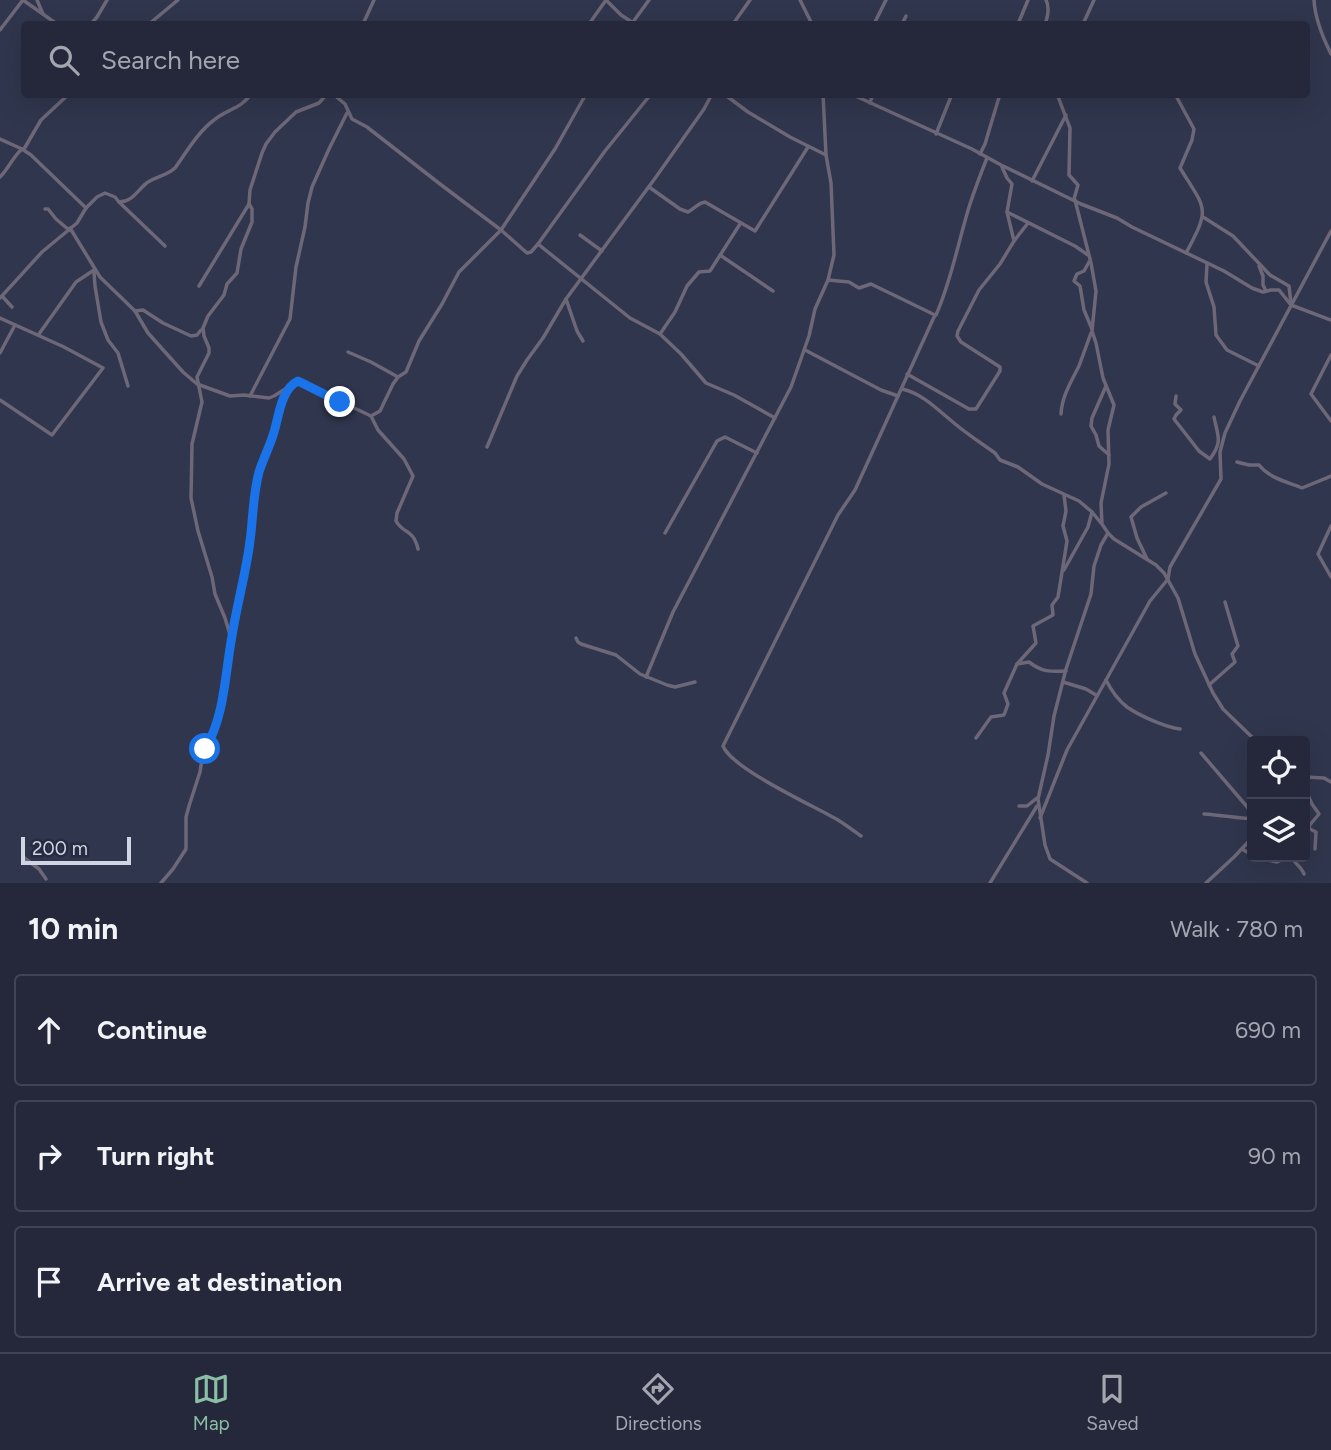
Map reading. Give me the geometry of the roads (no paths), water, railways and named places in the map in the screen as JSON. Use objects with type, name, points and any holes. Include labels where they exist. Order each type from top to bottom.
[{"type":"street","points":[[0,30],[23,0],[52,21]]},
{"type":"street","points":[[37,0],[43,15]]},
{"type":"street","points":[[94,21],[107,0]]},
{"type":"street","points":[[153,21],[178,0]]},
{"type":"street","points":[[364,21],[373,0]]},
{"type":"street","points":[[591,21],[606,0],[631,21]]},
{"type":"street","points":[[635,21],[649,0]]},
{"type":"street","points":[[735,21],[750,0]]},
{"type":"street","points":[[800,0],[810,21]]},
{"type":"street","points":[[876,21],[886,0]]},
{"type":"street","points":[[1019,21],[1028,0]]},
{"type":"street","points":[[1046,0],[1046,21]]},
{"type":"street","points":[[1084,21],[1094,0]]},
{"type":"street","points":[[1314,0],[1319,26],[1331,54]]},
{"type":"street","points":[[904,21],[906,16]]},
{"type":"street","points":[[0,177],[12,159],[23,149],[41,120],[65,98]]},
{"type":"street","points":[[119,201],[128,201],[151,180],[175,168],[208,126],[221,115],[239,107],[247,98]]},
{"type":"street","points":[[199,286],[249,204],[250,190],[262,153],[275,132],[296,111],[318,103],[323,98]]},
{"type":"street","points":[[337,98],[345,104],[352,119],[367,127],[501,230],[524,252],[531,252],[538,244],[606,150],[648,98]]},
{"type":"street","points":[[371,416],[380,411],[398,377],[407,372],[419,341],[443,304],[459,272],[501,230],[555,149],[584,98]]},
{"type":"street","points":[[487,447],[517,376],[566,299],[649,187],[710,98]]},
{"type":"street","points":[[729,98],[748,112],[825,155]]},
{"type":"street","points":[[646,677],[673,612],[791,387],[815,309],[828,280],[834,255],[823,98]]},
{"type":"street","points":[[859,98],[1032,181],[1117,218],[1252,288],[1266,292],[1279,290],[1291,305],[1331,320]]},
{"type":"street","points":[[870,103],[872,98]]},
{"type":"street","points":[[936,134],[950,98]]},
{"type":"street","points":[[980,154],[999,98]]},
{"type":"street","points":[[1059,98],[1070,128],[1069,175],[1078,185],[1074,200],[1096,291],[1092,330],[1061,403],[1061,415]]},
{"type":"street","points":[[1177,98],[1194,129],[1180,168],[1203,210],[1199,229],[1186,253]]},
{"type":"street","points":[[250,396],[290,319],[296,267],[312,187],[348,112]]},
{"type":"street","points":[[1032,181],[1066,115]]},
{"type":"street","points":[[0,138],[23,149],[52,173],[86,208]]},
{"type":"street","points":[[649,187],[680,209],[688,212],[705,202],[755,231],[808,147]]},
{"type":"street","points":[[861,836],[839,820],[757,775],[730,756],[723,746],[838,515],[855,490],[902,389],[951,278],[970,203],[987,158]]},
{"type":"street","points":[[1001,165],[1012,184],[1007,212],[1014,241]]},
{"type":"street","points":[[12,307],[1,297],[42,252],[70,229],[82,217],[86,208],[104,193],[115,197],[165,246]]},
{"type":"street","points":[[135,311],[143,310],[191,336],[197,335],[222,299],[227,285],[236,276],[241,248],[252,222],[252,209],[249,204]]},
{"type":"street","points":[[45,209],[70,229],[94,270],[135,311],[148,333],[197,384],[230,396],[269,398],[298,381],[371,416],[378,430],[404,459],[412,473],[412,480],[404,494],[396,521],[411,532],[418,549]]},
{"type":"street","points":[[1007,212],[1075,246],[1089,258]]},
{"type":"street","points":[[1203,217],[1233,236],[1270,275],[1289,286],[1291,305]]},
{"type":"street","points":[[907,374],[969,409],[976,409],[1000,367],[961,342],[957,336],[958,331],[979,290],[1028,223]]},
{"type":"street","points":[[660,334],[675,312],[687,286],[699,272],[710,271],[741,224]]},
{"type":"street","points":[[1040,818],[1067,750],[1150,601],[1168,579],[1170,567],[1221,479],[1220,452],[1225,433],[1331,231]]},
{"type":"street","points":[[580,235],[602,251]]},
{"type":"street","points":[[538,244],[630,318],[660,334],[706,383],[775,418]]},
{"type":"street","points":[[720,255],[773,291]]},
{"type":"street","points":[[1089,258],[1084,271],[1077,274],[1074,281],[1080,286],[1084,310],[1114,405],[1108,430],[1110,455],[1101,503],[1102,524]]},
{"type":"street","points":[[1207,264],[1206,282],[1214,307],[1216,335],[1227,350],[1259,366]]},
{"type":"street","points":[[1258,264],[1266,292]]},
{"type":"street","points":[[39,334],[76,282],[94,270]]},
{"type":"street","points":[[94,270],[94,286],[101,322],[108,340],[118,353],[128,386]]},
{"type":"street","points":[[828,280],[849,282],[859,288],[871,284],[935,315]]},
{"type":"street","points":[[566,299],[583,341]]},
{"type":"street","points":[[0,318],[39,334],[103,368],[52,435],[0,400]]},
{"type":"street","points":[[0,353],[15,325]]},
{"type":"street","points":[[203,328],[209,353],[197,377],[202,402],[192,444],[191,498],[215,594],[231,638]]},
{"type":"street","points":[[804,351],[898,396]]},
{"type":"street","points":[[348,352],[398,377]]},
{"type":"street","points":[[1331,355],[1311,394],[1331,421]]},
{"type":"street","points":[[161,883],[186,849],[186,817],[200,772],[203,752],[214,733],[223,694],[250,542],[258,479],[290,386]]},
{"type":"street","points":[[1106,386],[1091,422],[1099,446],[1110,455]]},
{"type":"street","points":[[902,389],[933,405],[995,453],[1000,460],[1079,501],[1119,543],[1156,565],[1168,579],[1178,598],[1195,654],[1218,702],[1251,736]]},
{"type":"street","points":[[1176,396],[1175,404],[1181,410],[1174,419],[1199,451],[1210,459],[1218,448],[1214,417]]},
{"type":"street","points":[[665,533],[717,441],[725,437],[757,453]]},
{"type":"street","points":[[1237,462],[1259,465],[1279,479],[1302,488],[1331,476]]},
{"type":"street","points":[[1147,559],[1131,517],[1141,507],[1166,492]]},
{"type":"street","points":[[976,738],[991,716],[1004,715],[1008,704],[1004,693],[1017,664],[1036,643],[1033,626],[1053,615],[1052,605],[1058,597],[1067,541],[1063,526],[1066,511],[1064,495]]},
{"type":"street","points":[[1062,574],[1088,527],[1092,512]]},
{"type":"street","points":[[1331,526],[1318,554],[1331,577]]},
{"type":"street","points":[[1087,883],[1051,860],[1045,845],[1038,796],[1063,682],[1091,594],[1097,555],[1108,533]]},
{"type":"street","points":[[1209,684],[1235,662],[1231,654],[1238,646],[1225,602]]},
{"type":"street","points":[[576,638],[581,645],[616,655],[646,677],[672,687],[695,682]]},
{"type":"street","points":[[1017,664],[1029,662],[1053,672],[1066,671]]},
{"type":"street","points":[[1105,680],[1126,706],[1170,728],[1180,729]]},
{"type":"street","points":[[1063,682],[1097,695]]},
{"type":"street","points":[[1201,752],[1247,807]]},
{"type":"street","points":[[1310,779],[1324,778],[1331,782]]},
{"type":"street","points":[[1019,806],[1027,806],[1038,796]]},
{"type":"street","points":[[1310,799],[1319,814],[1308,825],[1316,832],[1315,849]]},
{"type":"street","points":[[990,883],[1038,804]]},
{"type":"street","points":[[1204,814],[1247,817]]},
{"type":"street","points":[[1206,883],[1247,844]]},
{"type":"street","points":[[1242,849],[1247,852]]},
{"type":"street","points":[[23,857],[46,878]]},
{"type":"street","points":[[1295,862],[1301,866],[1304,874]]}]
